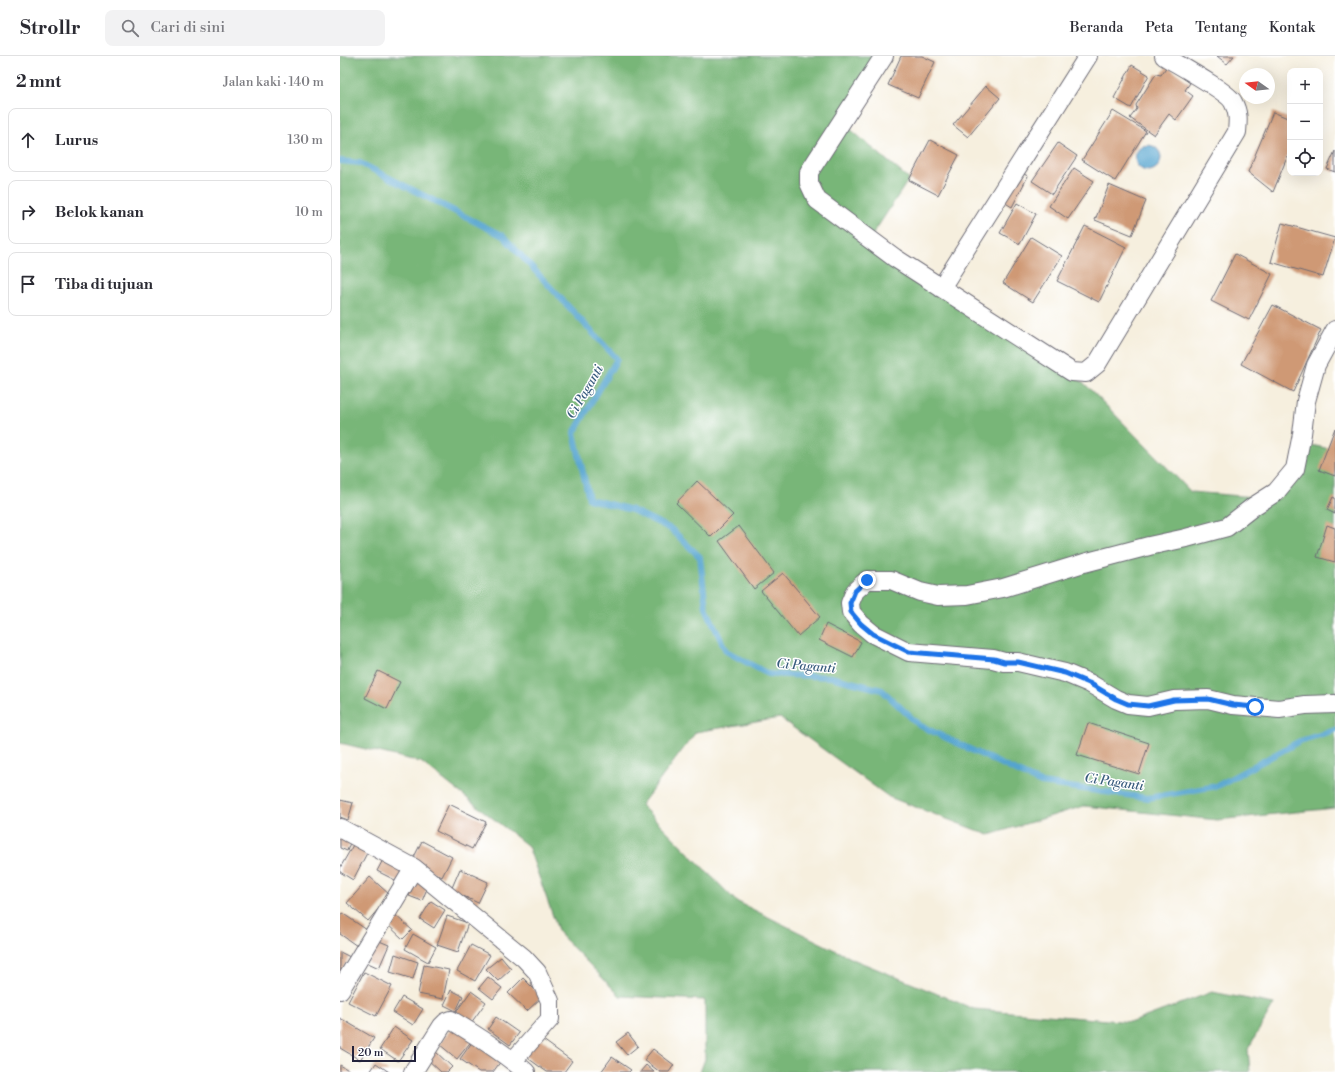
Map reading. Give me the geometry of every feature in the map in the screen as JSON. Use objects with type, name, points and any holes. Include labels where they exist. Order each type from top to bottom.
[{"type":"street","points":[[884,56],[808,172],[809,183],[817,200],[895,258],[941,288],[1072,372],[1086,373],[1097,364],[1237,132],[1239,115],[1233,100],[1218,89],[1164,56]]},
{"type":"street","points":[[941,288],[1088,56]]},
{"type":"street","points":[[1335,330],[1316,365],[1306,401],[1302,434],[1295,469],[1276,492],[1254,506],[1227,527],[1084,563],[1002,588],[967,595],[938,596],[920,592],[891,580],[867,580],[855,591],[850,603],[851,612],[861,624],[873,634],[909,652],[994,659],[1004,662],[1018,662],[1065,673],[1089,683],[1116,699],[1128,704],[1148,706],[1174,700],[1208,699],[1233,705],[1279,708],[1304,705],[1335,704]]},
{"type":"street","points":[[340,828],[414,868],[524,958],[537,972],[550,1001],[550,1018],[520,1066],[451,1020],[442,1026],[413,1072]]},
{"type":"street","points":[[340,990],[414,868]]},
{"type":"green space","points":[[340,56],[888,56],[843,123],[909,179],[871,237],[1085,384],[1191,492],[1279,499],[1311,445],[1335,450],[1335,808],[1217,820],[1084,806],[989,835],[889,797],[780,718],[696,732],[641,805],[736,901],[855,960],[974,1009],[1132,1022],[1212,992],[1274,1004],[1248,1049],[1250,1072],[700,1072],[705,1059],[705,1000],[620,996],[559,933],[528,846],[421,762],[340,743]]},
{"type":"water","points":[[1148,145],[1157,149],[1161,158],[1157,167],[1148,171],[1139,167],[1135,158],[1139,149]]},
{"type":"building","points":[[901,56],[922,56],[935,62],[918,98],[888,85]]},
{"type":"building","points":[[1217,56],[1234,56],[1227,64]]},
{"type":"building","points":[[1132,65],[1149,75],[1131,108],[1114,98]]},
{"type":"building","points":[[1167,66],[1190,83],[1185,90],[1193,96],[1176,120],[1169,114],[1154,135],[1130,118],[1137,109],[1136,105],[1156,74],[1161,75]]},
{"type":"building","points":[[986,86],[1000,98],[968,137],[953,125]]},
{"type":"building","points":[[1113,111],[1146,131],[1115,181],[1082,160]]},
{"type":"building","points":[[1273,112],[1287,118],[1287,157],[1273,192],[1248,172]]},
{"type":"building","points":[[930,140],[959,155],[938,195],[909,180]]},
{"type":"building","points":[[1058,143],[1077,156],[1052,194],[1032,181]]},
{"type":"building","points":[[1335,151],[1335,172],[1327,169]]},
{"type":"building","points":[[1074,168],[1094,181],[1068,219],[1049,206]]},
{"type":"building","points":[[1017,171],[1028,176],[1012,207],[1002,201]]},
{"type":"building","points":[[1109,185],[1146,201],[1132,235],[1095,220]]},
{"type":"building","points":[[1017,203],[1036,214],[1020,244],[1000,233]]},
{"type":"building","points":[[1282,223],[1335,238],[1323,277],[1271,262]]},
{"type":"building","points":[[1085,226],[1126,247],[1099,302],[1057,281]]},
{"type":"building","points":[[1031,237],[1062,256],[1033,302],[1003,283]]},
{"type":"building","points":[[1235,254],[1272,274],[1249,320],[1211,301]]},
{"type":"building","points":[[1273,305],[1321,330],[1293,392],[1241,364]]},
{"type":"building","points":[[1335,428],[1335,476],[1319,470]]},
{"type":"building","points":[[697,481],[733,515],[711,537],[676,503]]},
{"type":"building","points":[[1333,497],[1335,498],[1335,514],[1327,510]]},
{"type":"building","points":[[1327,525],[1335,528],[1335,562],[1317,557]]},
{"type":"building","points":[[739,526],[774,573],[754,589],[719,541]]},
{"type":"building","points":[[783,573],[820,617],[798,636],[761,591]]},
{"type":"building","points":[[826,624],[861,642],[853,657],[819,640]]},
{"type":"building","points":[[378,671],[400,682],[387,709],[365,698]]},
{"type":"building","points":[[1088,723],[1149,743],[1139,774],[1077,755]]},
{"type":"building","points":[[340,800],[353,803],[348,820],[340,817]]},
{"type":"building","points":[[449,804],[486,822],[472,849],[436,831]]},
{"type":"building","points":[[340,833],[352,837],[347,851],[340,848]]},
{"type":"building","points":[[422,841],[452,857],[442,877],[412,861]]},
{"type":"building","points":[[353,845],[367,853],[353,880],[340,872],[340,868]]},
{"type":"building","points":[[385,856],[409,868],[401,883],[377,871]]},
{"type":"building","points":[[460,869],[488,882],[478,903],[451,890]]},
{"type":"building","points":[[370,877],[390,895],[368,921],[347,903]]},
{"type":"building","points":[[416,881],[428,886],[422,901],[409,896]]},
{"type":"building","points":[[431,901],[445,910],[434,928],[420,919]]},
{"type":"building","points":[[342,913],[367,930],[357,946],[340,934],[340,917]]},
{"type":"building","points":[[394,914],[412,930],[403,939],[386,923]]},
{"type":"building","points":[[447,916],[468,923],[458,952],[437,945]]},
{"type":"building","points":[[413,934],[436,947],[428,962],[405,949]]},
{"type":"building","points":[[377,940],[389,945],[379,968],[368,963]]},
{"type":"building","points":[[471,945],[490,955],[475,981],[457,971]]},
{"type":"building","points":[[340,952],[350,957],[340,974]]},
{"type":"building","points":[[395,954],[418,962],[413,979],[390,972]]},
{"type":"building","points":[[501,957],[511,969],[498,981],[486,969]]},
{"type":"building","points":[[424,965],[449,970],[443,999],[418,994]]},
{"type":"building","points":[[364,972],[392,986],[376,1016],[348,1002]]},
{"type":"building","points":[[488,977],[502,988],[493,999],[479,988]]},
{"type":"building","points":[[523,978],[542,997],[527,1011],[508,993]]},
{"type":"building","points":[[451,990],[463,996],[456,1011],[444,1005]]},
{"type":"building","points":[[471,991],[486,1002],[471,1023],[456,1012]]},
{"type":"building","points":[[402,997],[423,1009],[413,1025],[393,1012]]},
{"type":"building","points":[[496,1017],[519,1033],[510,1045],[488,1029]]},
{"type":"building","points":[[340,1018],[374,1038],[360,1060],[340,1048]]},
{"type":"building","points":[[455,1024],[473,1039],[457,1059],[439,1044]]},
{"type":"building","points":[[394,1027],[413,1040],[398,1061],[380,1049]]},
{"type":"building","points":[[628,1033],[638,1046],[627,1055],[616,1042]]},
{"type":"building","points":[[539,1037],[572,1061],[564,1072],[547,1072],[525,1056]]},
{"type":"building","points":[[473,1041],[501,1061],[493,1072],[479,1072],[460,1059]]},
{"type":"building","points":[[653,1049],[674,1065],[669,1072],[660,1072],[644,1060]]},
{"type":"building","points":[[435,1051],[452,1067],[447,1072],[441,1072],[427,1059]]},
{"type":"building","points":[[612,1057],[631,1070],[629,1072],[601,1072]]},
{"type":"building","points":[[376,1063],[389,1072],[370,1072]]},
{"type":"building","points":[[340,1065],[352,1072],[340,1072]]},
{"type":"building","points":[[646,1065],[654,1072],[640,1072]]},
{"type":"waterway","name":"Ci Paganti","points":[[340,161],[360,163],[503,236],[617,359],[574,433],[589,499],[632,510],[671,529],[700,557],[706,608],[726,651],[768,674],[831,677],[882,690],[919,725],[1041,783],[1148,798],[1217,786],[1300,741],[1335,730]]},
{"type":"route","points":[[867,580],[855,591],[850,603],[851,612],[861,624],[873,634],[909,652],[994,659],[1004,662],[1018,662],[1065,673],[1089,683],[1116,699],[1128,704],[1148,706],[1174,700],[1208,699],[1233,705],[1255,707]]}]
